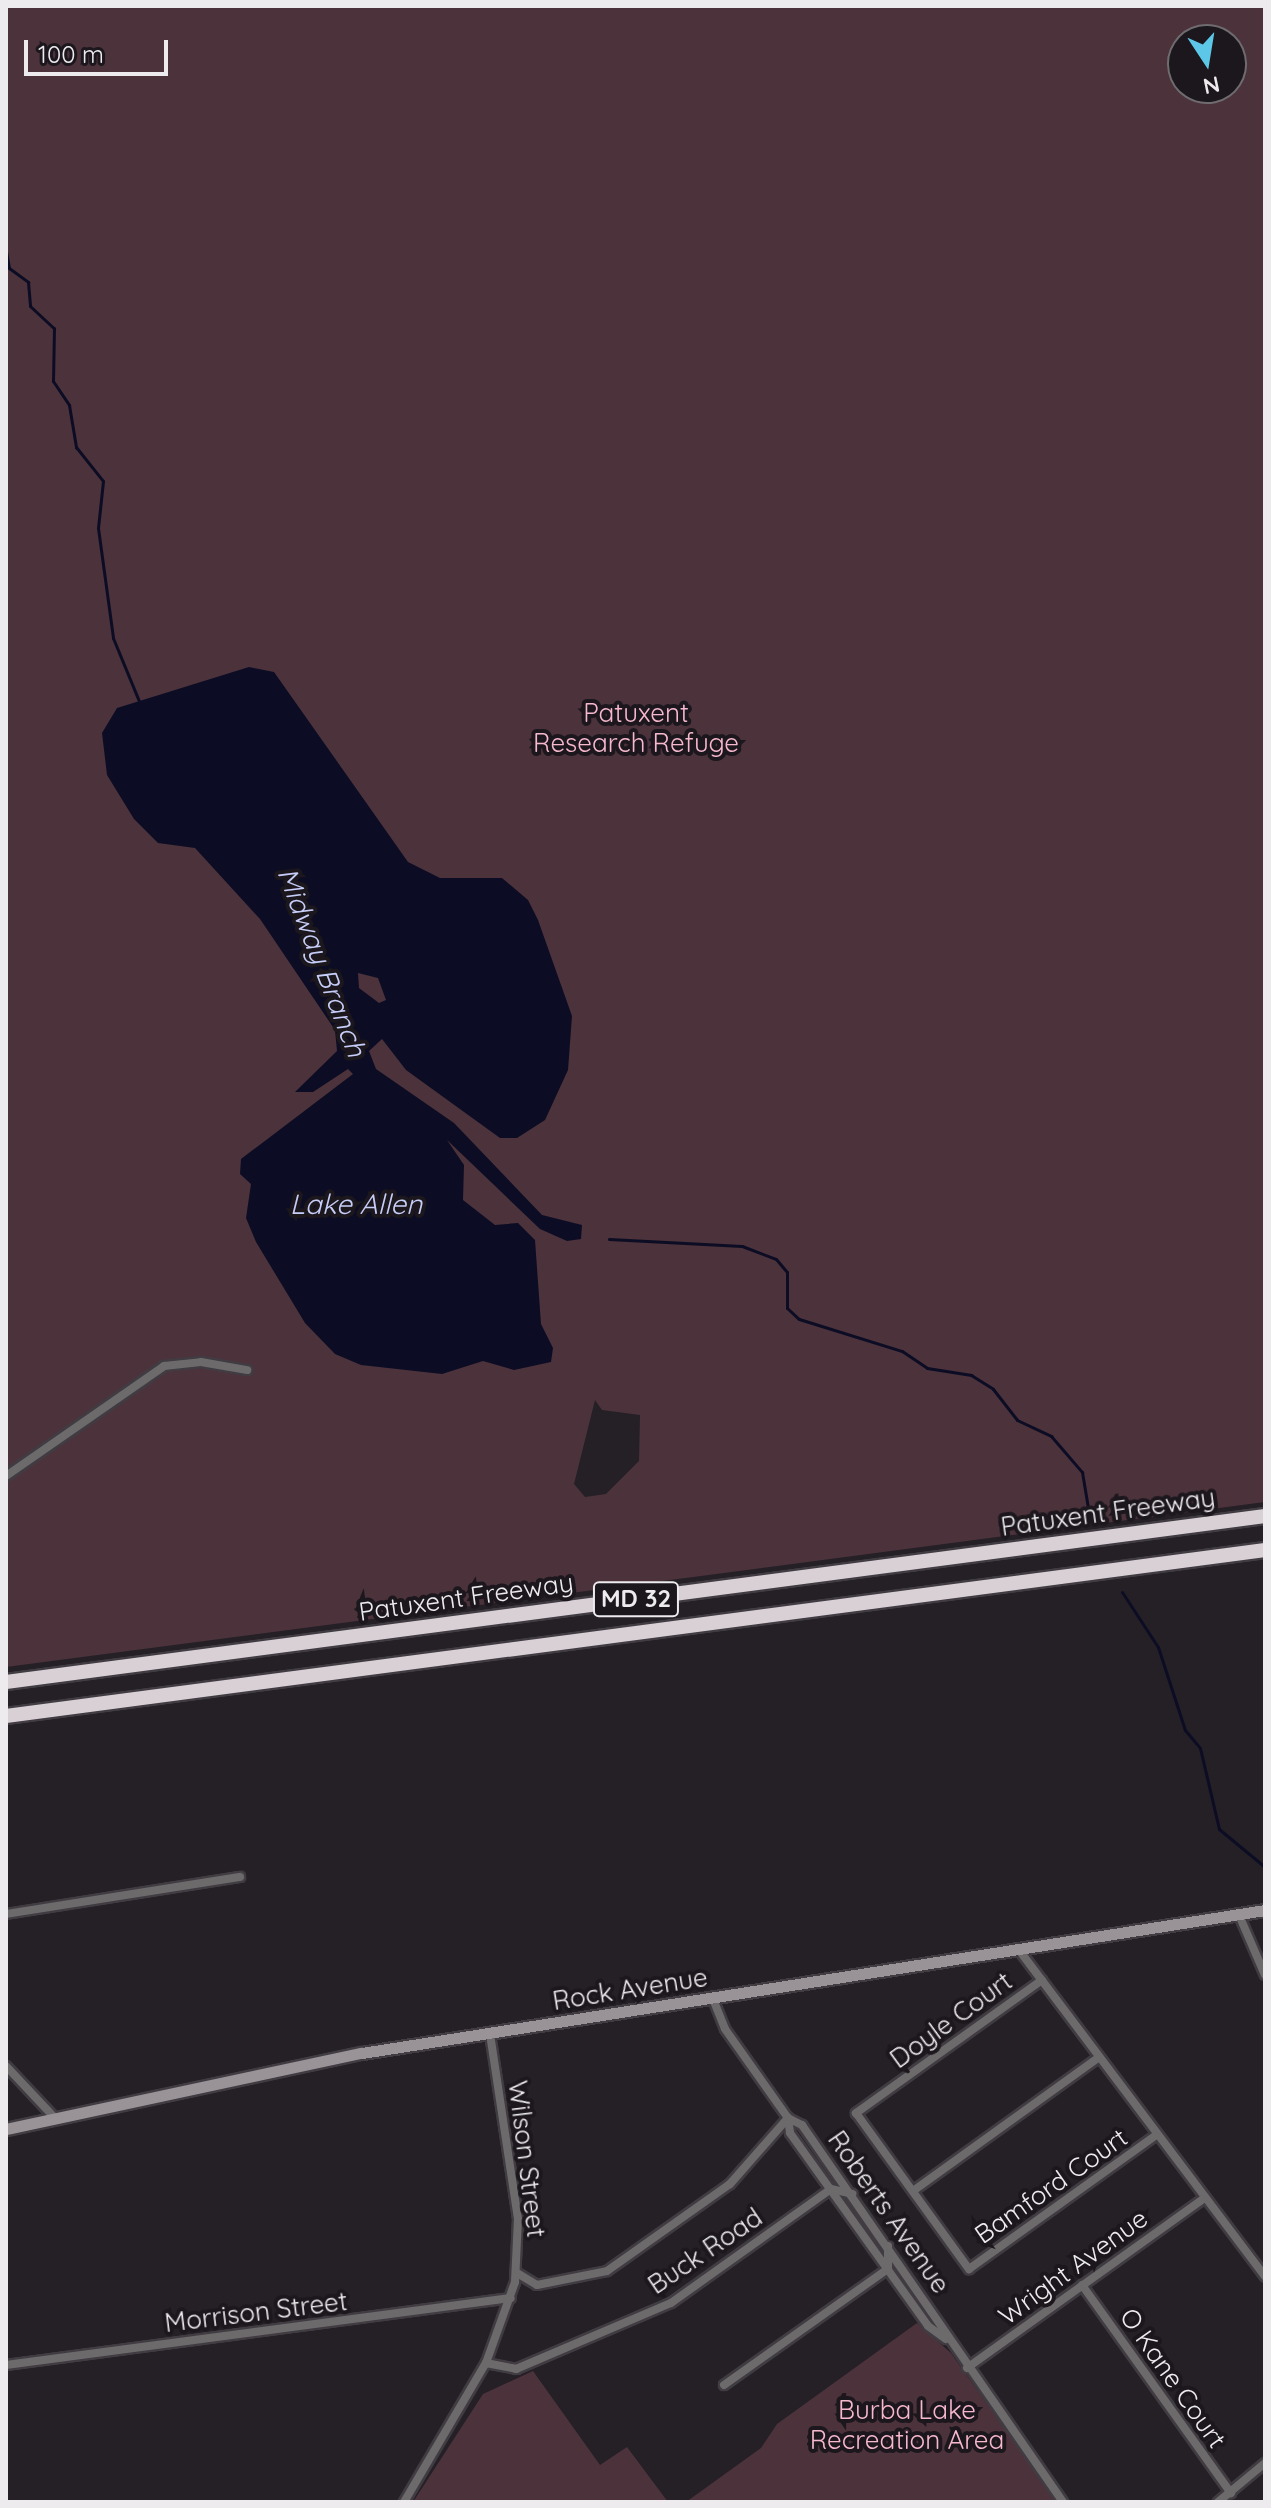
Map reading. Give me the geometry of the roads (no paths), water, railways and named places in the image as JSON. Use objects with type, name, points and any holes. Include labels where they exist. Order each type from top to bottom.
[{"type":"highway","name":"Patuxent Freeway","points":[[6,1682],[1265,1516]]},
{"type":"highway","name":"MD 32","points":[[6,1716],[1265,1550]]},
{"type":"street","points":[[6,1476],[164,1366],[201,1362],[247,1370]]},
{"type":"street","points":[[6,1914],[240,1877]]},
{"type":"street","name":"Rock Avenue","points":[[6,2129],[53,2116],[490,2033],[1022,1954],[1265,1910]]},
{"type":"street","points":[[1239,1915],[1265,1975]]},
{"type":"street","points":[[1022,1954],[1042,1980]]},
{"type":"street","name":"Doyle Court","points":[[913,2191],[856,2113],[1042,1980],[1097,2059],[1265,2277]]},
{"type":"street","name":"Roberts Avenue","points":[[713,1999],[725,2029],[788,2118],[790,2133],[928,2326],[947,2339]]},
{"type":"street","name":"Wilson Street","points":[[404,2502],[486,2363],[511,2298],[517,2273],[518,2219],[490,2033]]},
{"type":"street","points":[[913,2191],[1097,2059]]},
{"type":"street","points":[[6,2066],[53,2116]]},
{"type":"street","points":[[517,2273],[537,2285],[607,2271],[730,2184],[788,2118]]},
{"type":"street","name":"Roberts Avenue","points":[[788,2118],[802,2125],[852,2194],[939,2318],[947,2339],[1063,2502]]},
{"type":"street","name":"Bamford Court","points":[[913,2191],[969,2269],[1155,2136]]},
{"type":"street","points":[[831,2189],[852,2194]]},
{"type":"street","name":"Buck Road","points":[[486,2363],[516,2369],[671,2303],[831,2189]]},
{"type":"street","name":"Wright Avenue","points":[[967,2368],[1203,2199]]},
{"type":"street","points":[[724,2385],[888,2269],[888,2245]]},
{"type":"street","name":"O Kane Court","points":[[1082,2285],[1231,2493]]},
{"type":"street","name":"Morrison Street","points":[[6,2365],[511,2298]]},
{"type":"street","points":[[1218,2502],[1265,2463]]},
{"type":"water","name":"Lake Allen","points":[[249,667],[274,672],[408,862],[440,878],[502,878],[528,900],[572,1016],[568,1070],[545,1120],[517,1138],[500,1138],[406,1070],[382,1039],[369,1051],[376,1069],[454,1123],[542,1215],[582,1225],[581,1239],[567,1241],[540,1229],[447,1140],[464,1165],[463,1200],[495,1225],[518,1223],[535,1240],[541,1324],[553,1348],[551,1362],[514,1370],[483,1361],[442,1374],[361,1365],[335,1354],[305,1323],[256,1242],[246,1218],[251,1184],[240,1174],[241,1159],[353,1074],[348,1069],[313,1092],[295,1092],[337,1051],[335,1030],[260,919],[195,848],[158,843],[134,819],[107,775],[102,733],[117,708]],"holes":[[[358,973],[378,978],[386,1000],[379,1003],[359,988]]]},
{"type":"waterway","name":"Midway Branch","points":[[6,251],[9,268],[28,282],[30,306],[54,328],[53,381],[69,405],[76,447],[103,481],[98,528],[113,638],[139,701]]},
{"type":"waterway","name":"Midway Branch","points":[[609,1239],[742,1246],[776,1259],[787,1272],[787,1308],[799,1319],[902,1351],[927,1368],[971,1375],[993,1389],[1017,1420],[1051,1436],[1082,1472],[1090,1520]]},
{"type":"waterway","name":"Midway Branch","points":[[1122,1592],[1158,1647],[1185,1730],[1200,1748],[1219,1829],[1265,1867]]},
{"type":"park label","name":"Patuxent Research Refuge","points":[[636,728]]},
{"type":"park label","name":"Burba Lake Recreation Area","points":[[907,2425]]}]
